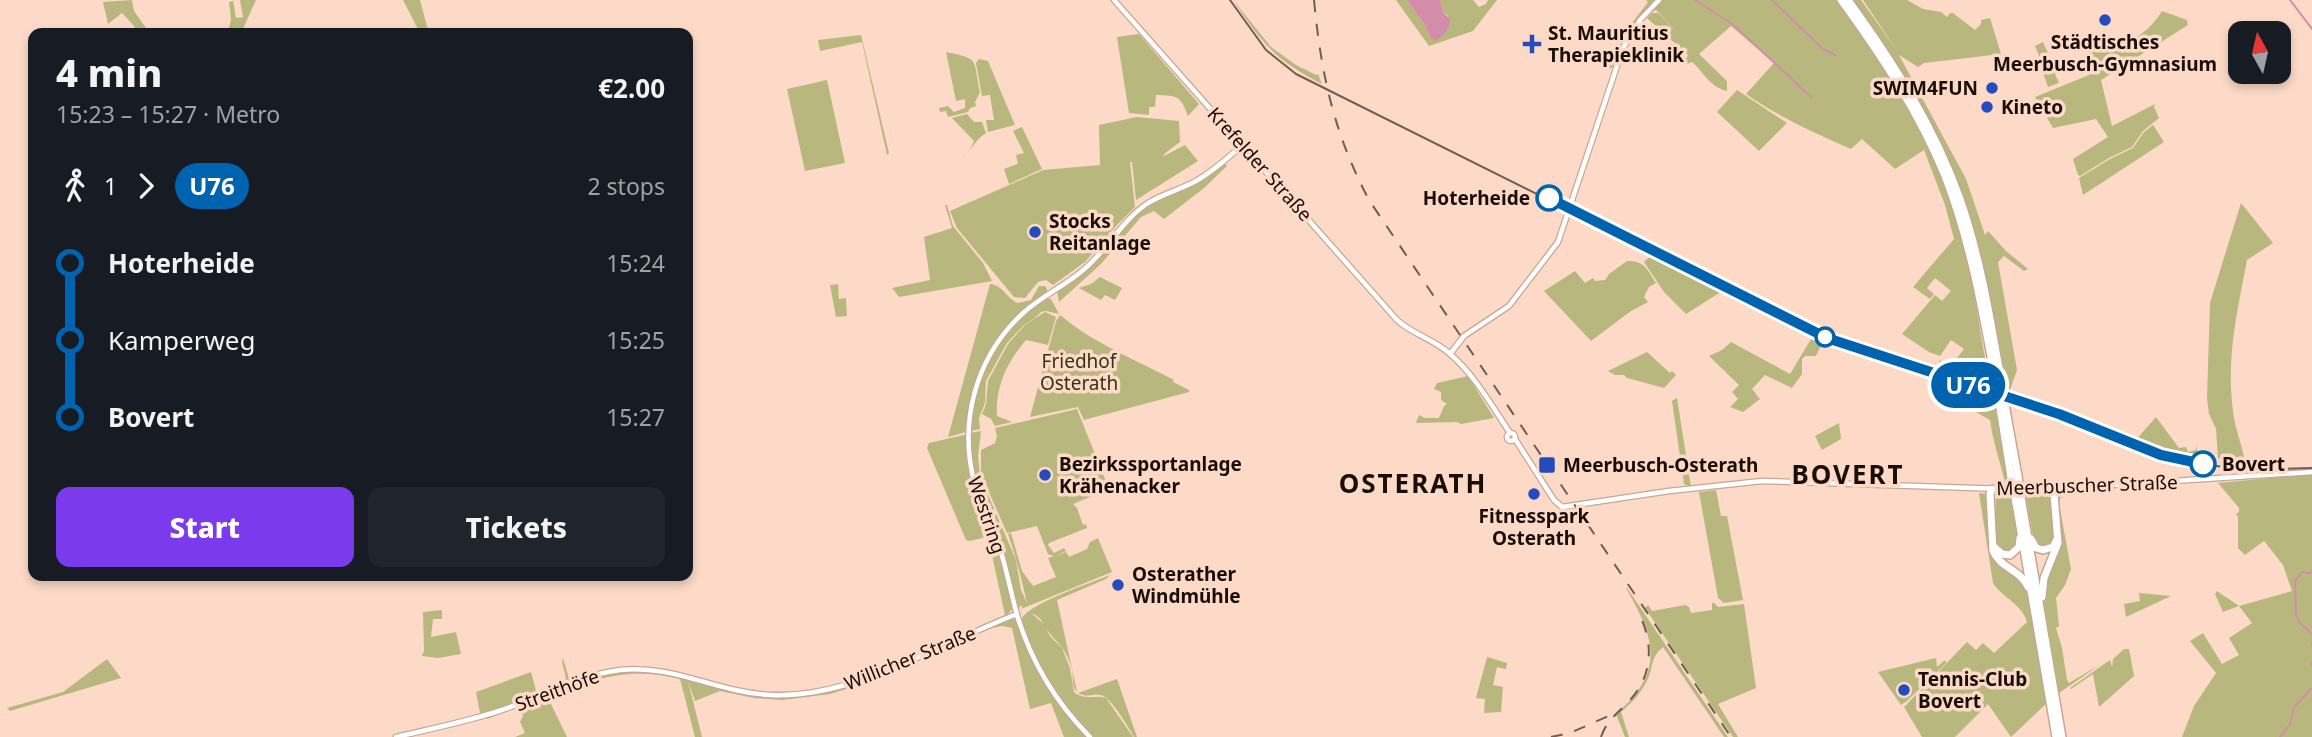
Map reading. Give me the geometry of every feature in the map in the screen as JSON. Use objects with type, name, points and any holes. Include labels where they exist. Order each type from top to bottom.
[{"type":"highway","points":[[1841,0],[1882,58],[1919,120],[1944,175],[1972,253]]},
{"type":"highway","points":[[1848,0],[1887,55],[1924,117],[1950,173],[1972,253],[2003,409],[2056,737]]},
{"type":"highway","points":[[1992,489],[1993,542],[1998,553],[2010,555],[2019,547],[2017,525],[2022,521]]},
{"type":"highway","points":[[1992,489],[1993,551],[2003,565],[2025,580],[2035,613]]},
{"type":"highway","points":[[2022,521],[2036,548],[2046,550],[2053,547],[2057,534],[2052,490]]},
{"type":"highway","points":[[2043,621],[2044,578],[2058,543],[2052,490]]},
{"type":"highway","points":[[2022,521],[2043,621],[2062,737]]},
{"type":"main road","name":"Krefelder Straße","points":[[1114,0],[1407,328],[1450,354],[1462,365]]},
{"type":"main road","points":[[1450,354],[1464,336],[1509,306],[1558,242],[1623,48],[1634,28],[1659,0]]},
{"type":"main road","points":[[1231,132],[1235,142],[1234,152]]},
{"type":"main road","name":"Westring","points":[[1090,737],[1068,713],[1044,677],[1029,648],[1017,614],[1000,550],[976,489],[970,463],[970,415],[975,391],[983,367],[1015,321],[1036,302],[1084,269],[1136,212],[1161,196],[1202,177],[1242,145]]},
{"type":"main road","points":[[1456,345],[1456,355],[1462,365]]},
{"type":"main road","name":"Meerbuscher Straße","points":[[1462,365],[1509,434],[1508,439],[1513,440],[1522,451],[1560,504],[1569,506],[1762,481],[2052,490],[2312,472]]},
{"type":"main road","name":"Willicher Straße","points":[[719,687],[735,692],[777,696],[835,689],[1017,614]]},
{"type":"main road","name":"Streithöfe","points":[[396,737],[500,710],[609,671],[637,668],[664,671],[719,687]]},
{"type":"green space","points":[[132,0],[134,11],[146,28],[134,28],[122,13],[108,24],[103,2]]},
{"type":"green space","points":[[240,0],[256,0],[243,28],[229,28],[229,2],[233,1],[236,18],[243,17]]},
{"type":"green space","points":[[403,0],[420,0],[427,28],[417,28]]},
{"type":"green space","points":[[1233,0],[1271,47],[1296,65],[1318,74],[1322,84],[1292,67],[1271,49]]},
{"type":"green space","points":[[1396,0],[1407,0],[1431,39],[1443,34],[1448,26],[1448,16],[1443,12],[1440,0],[1473,0],[1479,7],[1488,0],[1497,0],[1473,31],[1429,46]]},
{"type":"green space","points":[[1646,0],[1654,0],[1629,33],[1614,68],[1602,67],[1601,56],[1612,64],[1626,31],[1648,2]]},
{"type":"green space","points":[[1661,0],[1837,0],[1894,83],[1940,173],[1962,236],[1993,388],[1935,369],[1940,360],[1950,367],[1964,349],[1951,340],[1940,356],[1902,334],[1935,295],[1942,301],[1951,291],[1935,278],[1927,288],[1934,294],[1930,299],[1913,287],[1954,239],[1945,205],[1924,150],[1895,169],[1862,139],[1851,149],[1758,102],[1746,94],[1774,63],[1731,26],[1699,54],[1727,81],[1727,91],[1721,89],[1711,83],[1692,62],[1684,63],[1688,55],[1647,18],[1652,13],[1658,13],[1678,33],[1656,10],[1647,15]]},
{"type":"green space","points":[[1852,0],[1861,0],[1898,52],[1863,0],[1907,0],[1923,9],[1941,12],[1947,17],[1953,13],[1975,30],[1981,20],[1990,18],[2001,54],[1924,63],[1918,67],[1899,55],[1966,179],[1985,235],[1988,231],[2006,251],[2028,269],[2024,271],[2004,256],[1998,262],[2017,370],[2009,393],[1988,291],[1955,177],[1911,88]]},
{"type":"green space","points":[[2162,11],[2187,20],[2188,25],[2101,80],[2112,126],[2155,104],[2159,118],[2143,131],[2132,147],[2078,175],[2073,159],[2108,137],[2096,119],[2053,128],[2035,97],[2089,75],[2094,70],[2088,49],[2121,43],[2139,36]]},
{"type":"green space","points":[[1139,34],[1199,104],[1188,116],[1180,100],[1163,95],[1156,95],[1155,107],[1149,107],[1149,115],[1129,113],[1117,37]]},
{"type":"green space","points":[[861,35],[889,153],[887,155],[862,42],[820,51],[818,40]]},
{"type":"green space","points":[[1631,37],[1618,72],[1623,51]]},
{"type":"green space","points":[[2043,42],[2059,83],[2048,87],[2043,73],[2046,72],[2035,46]]},
{"type":"green space","points":[[946,52],[965,56],[973,62],[980,92],[976,106],[968,112],[948,117],[946,111],[940,112],[939,108],[948,106],[954,112],[965,108],[965,99],[956,101]]},
{"type":"green space","points":[[979,59],[988,61],[1015,125],[988,132],[986,120],[994,120],[990,95],[982,96],[976,63]]},
{"type":"green space","points":[[827,80],[845,163],[805,171],[787,89]]},
{"type":"green space","points":[[1737,90],[1787,123],[1759,151],[1717,112]]},
{"type":"green space","points":[[967,114],[974,122],[982,122],[986,133],[969,150],[974,141],[952,118]]},
{"type":"green space","name":"Stocks Reitanlage","points":[[1137,117],[1179,121],[1180,142],[1164,156],[1185,145],[1198,161],[1136,200],[1130,162],[1135,207],[1085,262],[1053,285],[1046,280],[1038,282],[1025,298],[1014,297],[957,228],[950,211],[1043,170],[1100,165],[1099,125]]},
{"type":"green space","points":[[2153,125],[2164,142],[2083,195],[2079,178],[2133,148],[2144,132]]},
{"type":"green space","points":[[1022,127],[1042,169],[1009,184],[1004,169],[1018,165],[1016,155],[1024,153],[1013,131]]},
{"type":"green space","points":[[1223,164],[1227,165],[1226,167],[1204,188],[1164,219],[1154,211],[1141,217],[1101,264],[1059,302],[1057,291],[1078,275],[1140,210]]},
{"type":"green space","points":[[2241,203],[2273,243],[2247,260],[2234,335],[2231,391],[2234,418],[2245,464],[2218,458],[2216,429],[2209,414],[2207,398],[2210,303]]},
{"type":"green space","points":[[945,205],[953,226],[983,263],[992,281],[899,297],[892,288],[930,280],[924,237],[952,228]]},
{"type":"green space","points":[[1653,254],[1724,290],[1686,314],[1664,292],[1644,262]]},
{"type":"green space","points":[[1627,261],[1642,264],[1656,283],[1649,287],[1644,297],[1648,302],[1631,311],[1591,341],[1544,291],[1575,271],[1585,283],[1593,278],[1595,281],[1605,280]]},
{"type":"green space","points":[[1100,277],[1122,288],[1115,300],[1105,295],[1101,300],[1079,288]]},
{"type":"green space","points":[[838,284],[839,299],[846,298],[847,316],[836,317],[830,285]]},
{"type":"green space","points":[[990,284],[1018,303],[1031,300],[1039,286],[1045,286],[1047,292],[1011,324],[980,373],[966,432],[948,437]]},
{"type":"green space","points":[[1046,298],[1051,299],[1059,314],[1041,312],[1007,343],[986,381],[985,403],[979,418],[980,429],[971,431],[978,391],[992,356],[1015,324]]},
{"type":"green space","points":[[1045,312],[1056,317],[1048,345],[1026,340],[1013,357],[1000,385],[997,405],[997,416],[1012,422],[995,426],[991,419],[982,414],[986,404],[988,381],[1008,344],[1025,325]]},
{"type":"green space","name":"Friedhof Osterath","points":[[1060,315],[1086,334],[1174,380],[1173,382],[1189,392],[1084,420],[1078,407],[1030,417],[1056,321]]},
{"type":"green space","points":[[1813,336],[1823,341],[1816,356],[1805,356],[1802,359],[1802,374],[1792,388],[1765,375],[1752,389],[1760,399],[1743,412],[1730,407],[1738,399],[1732,392],[1739,385],[1709,356],[1731,342],[1790,374]]},
{"type":"green space","points":[[1647,352],[1670,373],[1672,371],[1676,375],[1664,388],[1608,371]]},
{"type":"green space","points":[[1468,376],[1494,418],[1461,424],[1416,423],[1419,415],[1439,418],[1447,404],[1441,400],[1441,392],[1434,389],[1437,383]]},
{"type":"green space","points":[[1960,385],[1993,396],[2009,486],[2006,487],[1990,420],[1969,408],[1970,399],[1957,393]]},
{"type":"green space","points":[[1677,398],[1691,487],[1684,484],[1672,401]]},
{"type":"green space","name":"Bezirkssportanlage Krähenacker","points":[[1077,409],[1109,489],[1073,504],[1087,528],[1048,545],[1054,553],[1064,548],[1066,551],[1055,556],[1066,552],[1069,557],[1087,549],[1090,542],[1098,538],[1112,572],[1021,609],[1023,606],[1020,606],[1019,609],[1015,603],[1001,549],[976,483],[971,460],[970,433],[981,431],[978,456],[980,476],[1016,560],[1021,590],[1027,603],[1019,568],[1008,534],[1011,533],[1022,571],[1033,586],[1056,577],[1048,558],[1054,556],[1048,554],[1037,526],[1007,533],[981,474],[981,450],[995,443],[995,428]]},
{"type":"green space","points":[[2156,417],[2179,448],[2186,447],[2188,452],[2196,450],[2197,445],[2197,457],[2173,454],[2135,441]]},
{"type":"green space","points":[[1839,423],[1841,439],[1822,450],[1815,436]]},
{"type":"green space","points":[[964,435],[967,436],[973,477],[1000,557],[1013,608],[1007,615],[998,620],[959,635],[1005,615],[988,537],[966,540],[927,448],[929,443]]},
{"type":"green space","points":[[2312,474],[2312,737],[2182,737],[2194,706],[2216,673],[2190,641],[2203,633],[2222,664],[2239,655],[2229,638],[2252,623],[2239,606],[2292,591],[2283,565],[2264,541],[2245,555],[2238,548],[2236,514],[2239,508],[2218,483]]},
{"type":"green space","points":[[1716,490],[1721,516],[1727,516],[1743,600],[1724,603],[1718,598],[1699,492]]},
{"type":"green space","points":[[2001,492],[2010,493],[2015,515],[2017,538],[2013,552],[1999,551],[1995,542],[1996,495]]},
{"type":"green space","points":[[2025,492],[2046,492],[2050,496],[2055,537],[2052,545],[2042,548],[2034,542]]},
{"type":"green space","points":[[1979,493],[1989,494],[1990,550],[2020,577],[2026,587],[2048,702],[2011,737],[1988,704],[1955,737],[1922,737],[1904,707],[1967,642],[1976,650],[1983,643],[1994,653],[2027,622],[2021,610],[1993,583]]},
{"type":"green space","points":[[2066,493],[2059,503],[2071,569],[2056,598],[2059,626],[2056,628],[2067,680],[2069,683],[2101,664],[2059,693],[2043,598],[2044,587],[2057,554],[2057,494]]},
{"type":"green space","points":[[1110,575],[1057,600],[1077,692],[1067,655],[1062,648],[1070,668],[1074,692],[1082,696],[1106,698],[1133,737],[1091,737],[1050,682],[1021,620],[1035,607]]},
{"type":"green space","points":[[1626,588],[1728,737],[1724,737],[1663,647],[1655,657],[1644,687],[1621,712],[1629,737],[1625,737],[1616,714],[1643,683],[1651,654],[1644,623]]},
{"type":"green space","points":[[2217,591],[2239,606],[2223,612],[2215,594]]},
{"type":"green space","points":[[2139,593],[2171,596],[2126,617],[2124,604],[2140,601]]},
{"type":"green space","points":[[1712,603],[1718,607],[1744,604],[1756,688],[1718,704],[1738,737],[1733,737],[1645,608],[1648,605],[1652,611],[1685,605],[1691,613],[1712,610]]},
{"type":"green space","points":[[442,610],[442,619],[433,619],[431,637],[456,632],[461,654],[438,658],[422,656],[423,612]]},
{"type":"green space","points":[[1012,618],[1017,621],[1040,673],[1087,737],[1064,737],[1051,703],[1030,709],[1012,628],[1002,626],[989,629],[860,685],[830,694],[782,700],[720,691],[695,701],[688,681],[702,737],[695,737],[680,679],[662,675],[612,676],[547,696],[567,737],[515,737],[525,733],[520,722],[523,716],[521,706],[487,719],[488,715],[566,685],[628,670],[667,674],[757,696],[816,694],[876,676]]},
{"type":"green space","points":[[949,639],[929,646],[900,662],[851,683],[798,694],[762,694],[729,687],[757,692],[810,691],[835,686],[869,675],[928,645]]},
{"type":"green space","points":[[2124,649],[2129,649],[2134,676],[2099,707],[2093,674],[2070,688],[2110,660],[2112,667],[2113,659]]},
{"type":"green space","points":[[1487,657],[1507,663],[1506,669],[1497,667],[1493,685],[1503,687],[1501,712],[1484,713],[1485,699],[1476,698]]},
{"type":"green space","points":[[563,658],[570,682],[482,715],[480,713],[476,692],[531,672],[537,694],[565,682]]},
{"type":"green space","name":"Tennis-Club Bovert","points":[[1936,658],[1937,667],[1945,660],[1946,663],[1901,705],[1878,672]]},
{"type":"green space","points":[[107,659],[121,678],[10,711],[7,708],[63,692]]},
{"type":"green space","points":[[1117,679],[1137,737],[1134,737],[1119,712],[1104,696],[1078,693]]},
{"type":"shaded area","points":[[1407,0],[1440,0],[1443,12],[1450,19],[1444,34],[1436,40],[1431,39]]},
{"type":"waterway","points":[[1695,0],[1723,18]]},
{"type":"waterway","points":[[1772,0],[1823,49],[1835,55]]},
{"type":"waterway","points":[[2290,0],[2312,29]]},
{"type":"waterway","points":[[1725,19],[1812,98]]},
{"type":"waterway","points":[[2312,571],[2302,572],[2295,581],[2296,616],[2312,634]]},
{"type":"waterway","points":[[2280,737],[2290,724],[2294,707],[2312,688]]},
{"type":"tram line","points":[[1230,0],[1266,50],[1296,74],[1834,342],[2058,416],[2172,460],[2246,470],[2312,468]]},
{"type":"railway","points":[[1314,0],[1331,103],[1347,151],[1369,200],[1731,737]]},
{"type":"railway","points":[[1601,737],[1610,720],[1631,699],[1644,678],[1649,656],[1646,634],[1638,612]]},
{"type":"railway","points":[[1551,737],[1570,733],[1613,714]]},
{"type":"metro line","name":"U76","points":[[1549,198],[1827,338],[2059,414],[2161,455],[2203,464]]},
{"type":"place","name":"Städtisches Meerbusch-Gymnasium","points":[[2105,20]]},
{"type":"place","name":"St. Mauritius Therapieklinik","points":[[1532,44]]},
{"type":"place","name":"SWIM4FUN","points":[[1992,88]]},
{"type":"place","name":"Kineto","points":[[1987,107]]},
{"type":"place","name":"Hoterheide","points":[[1549,198]]},
{"type":"place","name":"Stocks Reitanlage","points":[[1035,232]]},
{"type":"place","name":"Bovert","points":[[2203,464]]},
{"type":"place","name":"Meerbusch-Osterath","points":[[1547,465]]},
{"type":"place","name":"Bezirkssportanlage Krähenacker","points":[[1045,475]]},
{"type":"place","name":"Fitnesspark Osterath","points":[[1534,494]]},
{"type":"place","name":"Osterather Windmühle","points":[[1118,585]]},
{"type":"place","name":"Tennis-Club Bovert","points":[[1904,690]]},
{"type":"district","name":"BOVERT","points":[[1848,474]]},
{"type":"district","name":"OSTERATH","points":[[1413,483]]}]
